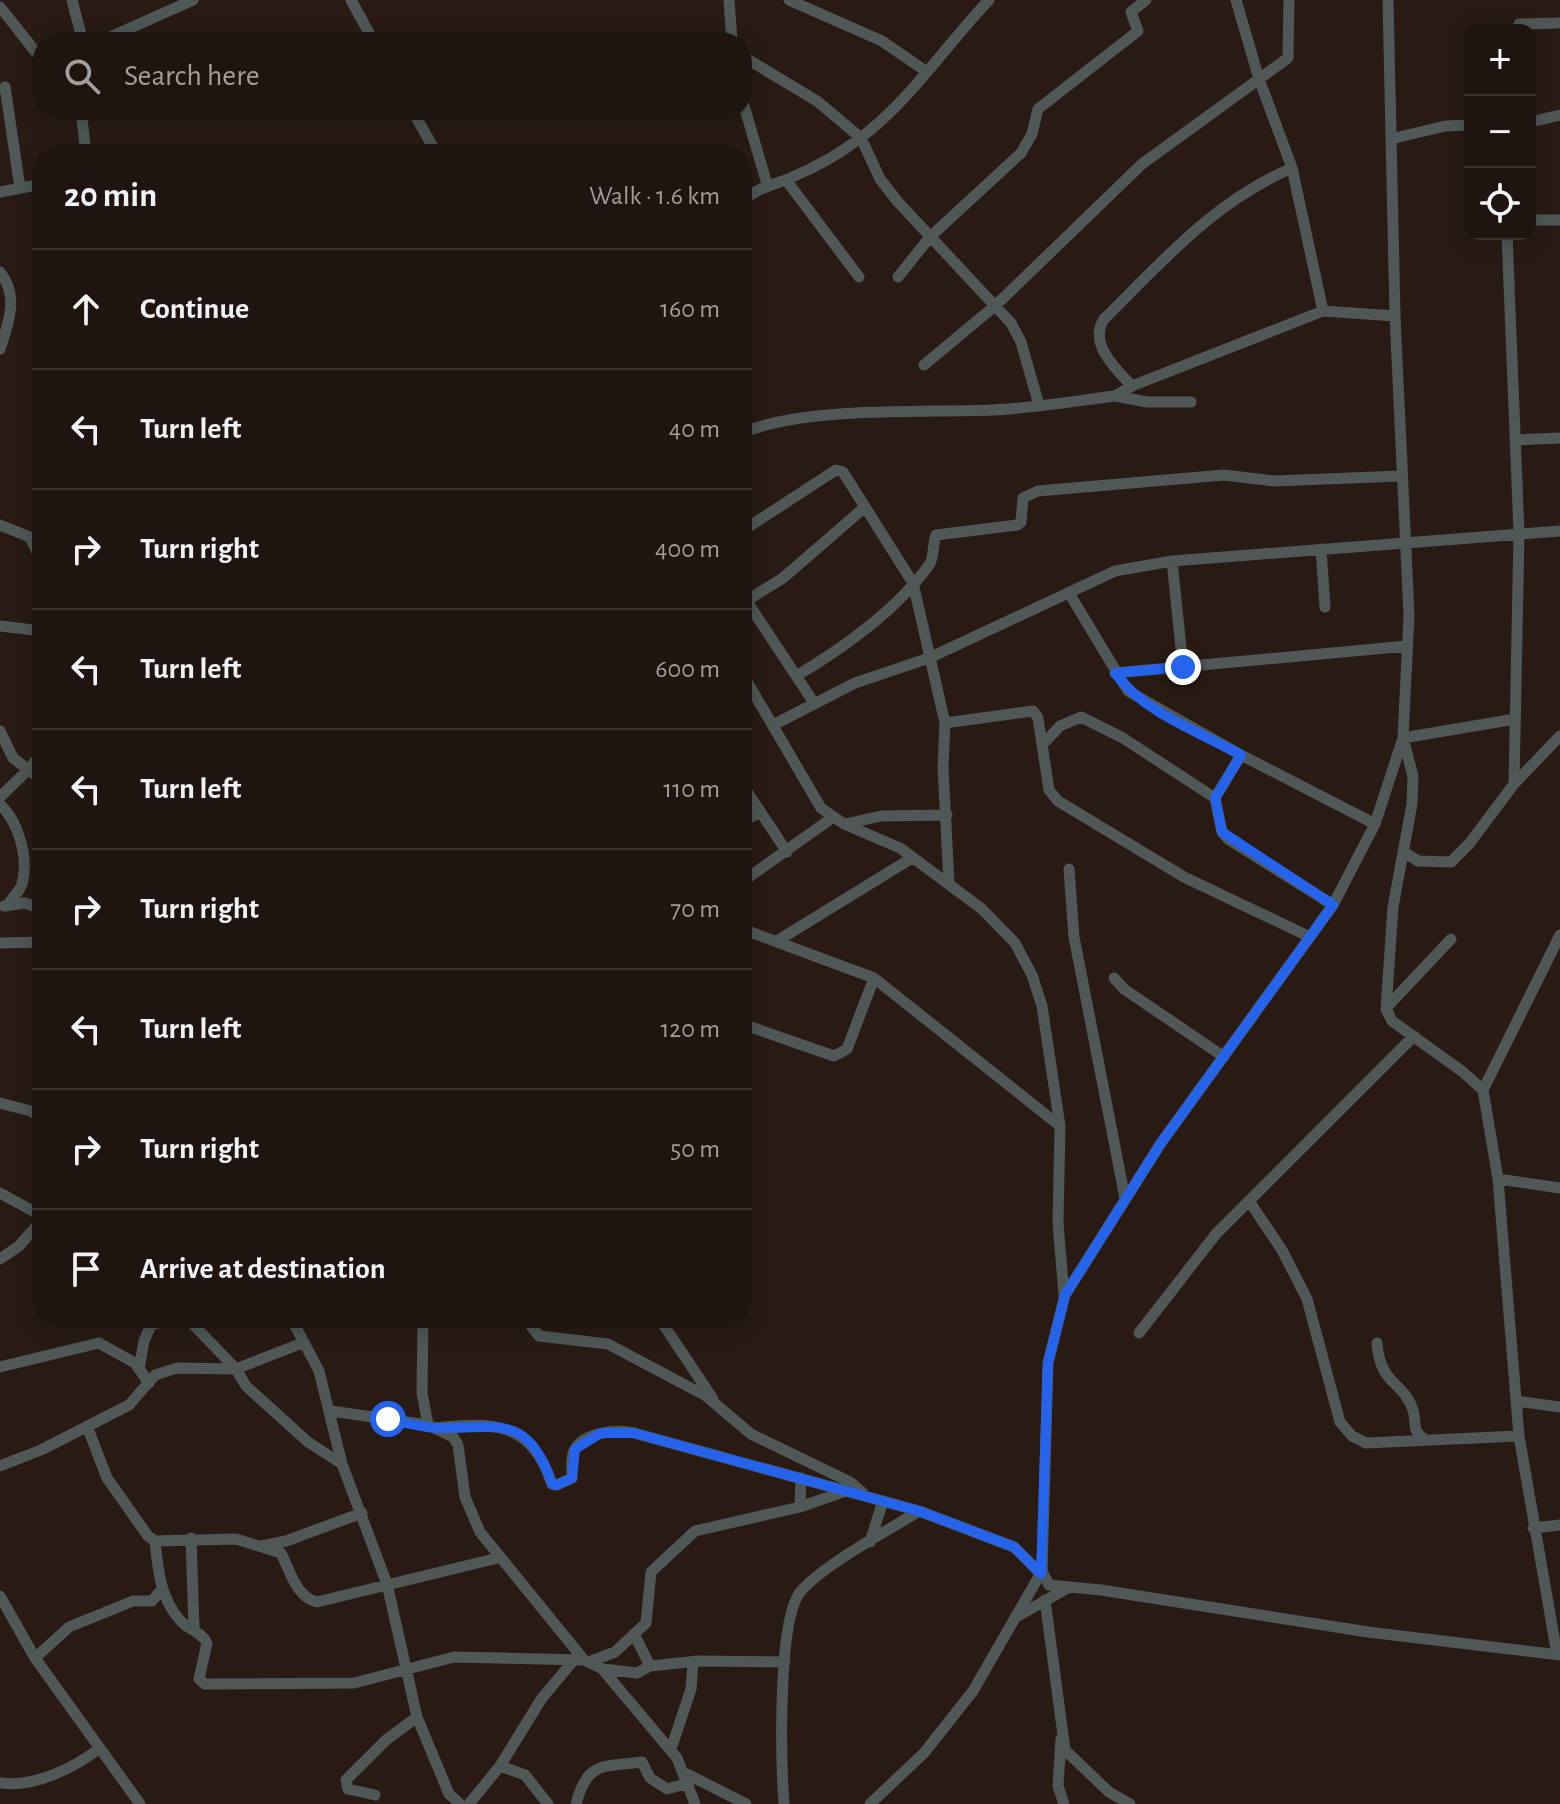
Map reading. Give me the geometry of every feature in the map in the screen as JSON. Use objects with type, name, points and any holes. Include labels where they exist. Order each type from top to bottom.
[{"type":"street","points":[[72,0],[80,32]]},
{"type":"street","points":[[121,32],[193,0]]},
{"type":"street","points":[[351,0],[369,32]]},
{"type":"street","points":[[729,0],[731,32]]},
{"type":"street","points":[[789,0],[882,41],[927,72]]},
{"type":"street","points":[[752,195],[767,184],[786,180],[822,163],[861,138],[927,72],[989,0]]},
{"type":"street","points":[[898,277],[930,237],[1021,153],[1032,134],[1038,109],[1134,35],[1137,25],[1131,12],[1146,0]]},
{"type":"street","points":[[1236,0],[1259,79],[1292,168],[1323,311]]},
{"type":"street","points":[[924,365],[996,305],[1142,164],[1288,58],[1289,0]]},
{"type":"street","points":[[870,1804],[944,1730],[973,1691],[1041,1573],[1048,1363],[1065,1295],[1125,1198],[1333,905],[1375,824],[1403,738],[1407,646],[1388,0]]},
{"type":"street","points":[[0,7],[32,47]]},
{"type":"street","points":[[1519,24],[1560,23]]},
{"type":"street","points":[[752,62],[817,101],[861,138],[880,179],[930,237],[996,305],[1021,342],[1039,405]]},
{"type":"street","points":[[7,88],[20,188]]},
{"type":"street","points":[[1536,121],[1560,115]]},
{"type":"street","points":[[82,120],[85,144]]},
{"type":"street","points":[[418,120],[431,144]]},
{"type":"street","points":[[748,120],[767,184]]},
{"type":"street","points":[[1391,139],[1445,126],[1464,125]]},
{"type":"street","points":[[1132,386],[1108,360],[1098,328],[1104,319],[1223,205],[1252,186],[1292,168]]},
{"type":"street","points":[[786,180],[859,277]]},
{"type":"street","points":[[0,192],[32,186]]},
{"type":"street","points":[[1536,220],[1560,220]]},
{"type":"street","points":[[1507,240],[1519,533],[1514,784]]},
{"type":"street","points":[[0,272],[11,287],[11,316],[0,349]]},
{"type":"street","points":[[1115,396],[1132,386],[1323,311],[1395,316]]},
{"type":"street","points":[[752,429],[811,418],[1039,405],[1115,396],[1147,402],[1191,402]]},
{"type":"street","points":[[1515,440],[1560,438]]},
{"type":"street","points":[[752,525],[836,470],[843,472],[913,583],[945,723],[943,767],[949,884]]},
{"type":"street","points":[[796,676],[835,654],[913,583],[931,562],[936,535],[1017,525],[1021,522],[1023,498],[1038,491],[1209,475],[1274,481],[1401,476]]},
{"type":"street","points":[[752,593],[783,578],[865,507]]},
{"type":"street","points":[[0,525],[32,538]]},
{"type":"street","points":[[775,724],[855,683],[929,658],[1115,571],[1172,561],[1560,531]]},
{"type":"street","points":[[1321,549],[1325,607]]},
{"type":"street","points":[[1172,561],[1183,667]]},
{"type":"street","points":[[1069,593],[1128,691],[1241,755],[1375,824]]},
{"type":"street","points":[[752,609],[814,703]]},
{"type":"street","points":[[0,626],[32,630]]},
{"type":"street","points":[[1115,673],[1407,646]]},
{"type":"street","points":[[752,688],[775,724],[813,798],[832,818],[900,848],[982,909],[1015,943],[1032,975],[1042,1006],[1060,1126],[1058,1223],[1065,1295]]},
{"type":"street","points":[[945,723],[1033,711],[1043,744],[1049,790],[1058,801],[1184,877],[1310,937]]},
{"type":"street","points":[[1043,744],[1060,726],[1081,717],[1123,738],[1215,798]]},
{"type":"street","points":[[1403,738],[1515,719]]},
{"type":"street","points":[[0,731],[13,758],[30,768]]},
{"type":"street","points":[[1404,852],[1418,861],[1451,862],[1469,844],[1514,784],[1560,736]]},
{"type":"street","points":[[1403,738],[1413,776],[1404,852],[1393,907],[1386,1009],[1392,1021],[1483,1090]]},
{"type":"street","points":[[1241,755],[1215,798],[1222,832],[1228,839],[1333,905]]},
{"type":"street","points":[[0,797],[32,765]]},
{"type":"street","points":[[752,800],[787,852]]},
{"type":"street","points":[[0,804],[15,823],[23,857],[22,885],[3,907]]},
{"type":"street","points":[[752,816],[760,812]]},
{"type":"street","points":[[844,824],[881,816],[947,815]]},
{"type":"street","points":[[752,875],[832,818]]},
{"type":"street","points":[[777,941],[912,858]]},
{"type":"street","points":[[1069,869],[1074,937],[1125,1198]]},
{"type":"street","points":[[3,907],[25,903],[32,905]]},
{"type":"street","points":[[752,932],[874,978],[1060,1126]]},
{"type":"street","points":[[431,1427],[488,1425],[520,1435],[545,1461],[552,1484],[557,1485],[572,1478],[575,1449],[592,1437],[615,1431],[919,1511],[1014,1547],[1049,1585],[1101,1590],[1368,1632],[1558,1655],[1519,1436],[1498,1179],[1483,1090],[1556,952],[1560,935]]},
{"type":"street","points":[[1386,1009],[1451,939]]},
{"type":"street","points":[[0,943],[32,942]]},
{"type":"street","points":[[752,1027],[834,1056],[841,1055],[847,1049],[874,978]]},
{"type":"street","points":[[1114,978],[1124,989],[1224,1057]]},
{"type":"street","points":[[1139,1333],[1216,1234],[1414,1036]]},
{"type":"street","points":[[0,1103],[32,1112]]},
{"type":"street","points":[[1498,1179],[1560,1188]]},
{"type":"street","points":[[2,1192],[32,1212]]},
{"type":"street","points":[[1249,1201],[1282,1250],[1307,1299],[1340,1422],[1352,1436],[1366,1443],[1519,1436]]},
{"type":"street","points":[[0,1259],[19,1246],[32,1230]]},
{"type":"street","points":[[139,1369],[150,1328]]},
{"type":"street","points":[[194,1328],[236,1369],[246,1386],[308,1442],[342,1464]]},
{"type":"street","points":[[295,1328],[319,1371],[342,1464],[387,1584],[417,1717],[449,1794],[460,1804]]},
{"type":"street","points":[[423,1328],[422,1393],[431,1427]]},
{"type":"street","points":[[533,1328],[539,1336],[608,1344],[678,1380],[751,1434],[850,1482],[867,1496]]},
{"type":"street","points":[[666,1328],[717,1406]]},
{"type":"street","points":[[0,1367],[99,1343],[123,1354],[149,1383]]},
{"type":"street","points":[[0,1466],[129,1405],[155,1375],[177,1368],[236,1369],[302,1343]]},
{"type":"street","points":[[1377,1343],[1381,1369],[1412,1407],[1415,1429],[1424,1439]]},
{"type":"street","points":[[1517,1401],[1560,1407]]},
{"type":"street","points":[[331,1411],[446,1432],[458,1445],[465,1497],[480,1532],[582,1661],[603,1669],[637,1673],[650,1666],[693,1662],[785,1662]]},
{"type":"street","points":[[87,1426],[107,1478],[155,1541],[162,1589],[179,1620],[194,1628],[207,1643],[199,1669],[199,1679],[205,1684],[354,1683],[454,1657],[582,1661],[615,1652],[646,1623],[651,1572],[689,1535],[800,1507],[846,1491]]},
{"type":"street","points":[[800,1507],[801,1478]]},
{"type":"street","points":[[870,1543],[883,1501]]},
{"type":"street","points":[[784,1804],[785,1662],[790,1609],[801,1591],[919,1511]]},
{"type":"street","points":[[262,1546],[286,1541],[362,1513]]},
{"type":"street","points":[[1533,1528],[1560,1525]]},
{"type":"street","points":[[191,1538],[194,1628]]},
{"type":"street","points":[[155,1541],[236,1539],[281,1553],[302,1595],[317,1602],[498,1558]]},
{"type":"street","points":[[1018,1616],[1067,1588]]},
{"type":"street","points":[[35,1658],[69,1627],[133,1601],[152,1601],[162,1589]]},
{"type":"street","points":[[0,1596],[35,1658],[140,1804]]},
{"type":"street","points":[[1045,1600],[1062,1734],[1058,1786],[1064,1804]]},
{"type":"street","points":[[634,1634],[650,1666]]},
{"type":"street","points":[[469,1804],[500,1766],[542,1698],[582,1661]]},
{"type":"street","points":[[671,1749],[687,1704],[693,1662]]},
{"type":"street","points":[[603,1669],[671,1749],[688,1779],[695,1804]]},
{"type":"street","points":[[375,1795],[348,1789],[346,1780],[386,1740],[417,1717]]},
{"type":"street","points":[[1062,1734],[1070,1757],[1109,1792],[1130,1804]]},
{"type":"street","points":[[0,1783],[22,1783],[71,1768],[100,1748]]},
{"type":"street","points":[[576,1804],[585,1777],[596,1767],[642,1762],[650,1778],[667,1789],[688,1779],[746,1804]]},
{"type":"street","points":[[500,1766],[525,1775],[548,1804]]},
{"type":"route","points":[[388,1419],[435,1428],[471,1424],[503,1428],[529,1442],[545,1461],[552,1484],[557,1485],[572,1478],[575,1449],[592,1437],[615,1431],[634,1433],[919,1511],[1014,1547],[1041,1574],[1048,1363],[1065,1295],[1161,1143],[1333,905],[1228,839],[1222,832],[1215,798],[1241,755],[1128,691],[1115,673],[1183,667]]}]
